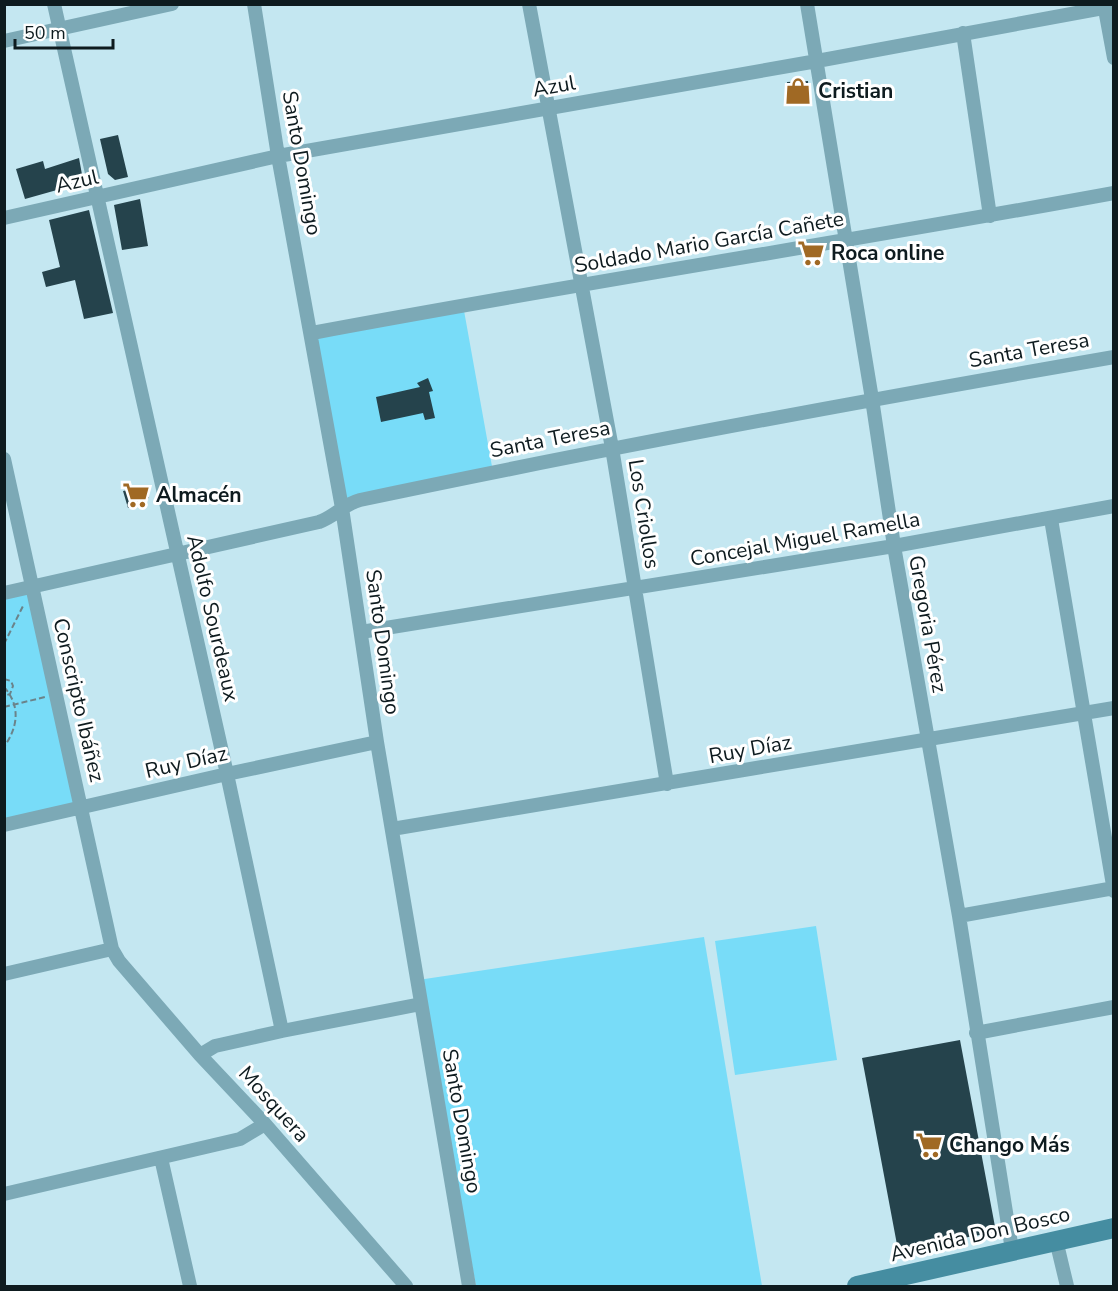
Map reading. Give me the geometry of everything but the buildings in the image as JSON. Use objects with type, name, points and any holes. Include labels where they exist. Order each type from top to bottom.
[{"type":"main road","name":"Avenida Don Bosco","points":[[857,1287],[1113,1228]]},
{"type":"street","name":"Adolfo Sourdeaux","points":[[54,4],[227,774],[282,1031]]},
{"type":"street","points":[[4,41],[172,4]]},
{"type":"street","name":"Santo Domingo","points":[[254,4],[278,156],[342,508],[377,742],[470,1287]]},
{"type":"street","name":"Los Criollos","points":[[529,4],[612,448],[667,784]]},
{"type":"street","name":"Gregoria Pérez","points":[[807,4],[894,546],[959,916],[1012,1250]]},
{"type":"street","points":[[1108,6],[1113,58]]},
{"type":"street","name":"Azul","points":[[4,218],[278,156],[817,62],[1108,6]]},
{"type":"street","points":[[963,33],[990,216]]},
{"type":"street","name":"Soldado Mario García Cañete","points":[[312,333],[1113,193]]},
{"type":"street","name":"Santa Teresa","points":[[4,593],[319,522],[360,500],[612,448],[1113,357]]},
{"type":"street","name":"Conscripto Ibáñez","points":[[4,459],[112,949]]},
{"type":"street","name":"Concejal Miguel Ramella","points":[[361,632],[894,546],[1113,506]]},
{"type":"street","points":[[959,916],[1113,889],[1051,519]]},
{"type":"street","name":"Ruy Díaz","points":[[392,829],[1113,708]]},
{"type":"street","name":"Ruy Díaz","points":[[4,825],[377,742]]},
{"type":"street","points":[[4,974],[112,949]]},
{"type":"street","name":"Mosquera","points":[[112,949],[118,961],[200,1055],[265,1124],[406,1287]]},
{"type":"street","points":[[200,1055],[215,1046],[421,1004]]},
{"type":"street","points":[[976,1033],[1113,1007]]},
{"type":"street","points":[[4,1194],[240,1139],[265,1124]]},
{"type":"street","points":[[161,1158],[190,1287]]},
{"type":"street","points":[[1056,1240],[1067,1287]]},
{"type":"path","points":[[4,644],[32,587]]},
{"type":"path","points":[[4,679],[12,684],[13,689],[10,694],[4,696]]},
{"type":"path","points":[[4,687],[14,704],[16,721],[12,735],[4,747]]},
{"type":"path","points":[[4,706],[56,694]]},
{"type":"shaded area","points":[[463,305],[493,472],[342,508],[312,334]]},
{"type":"shaded area","points":[[32,587],[82,807],[4,825],[4,593]]},
{"type":"shaded area","points":[[816,926],[837,1060],[735,1075],[715,941]]},
{"type":"shaded area","points":[[704,937],[762,1286],[476,1286],[418,980]]},
{"type":"place","name":"Cristian","points":[[798,91]]},
{"type":"place","name":"Roca online","points":[[811,253]]},
{"type":"place","name":"Almacén","points":[[136,495]]},
{"type":"place","name":"Chango Más","points":[[929,1145]]}]
